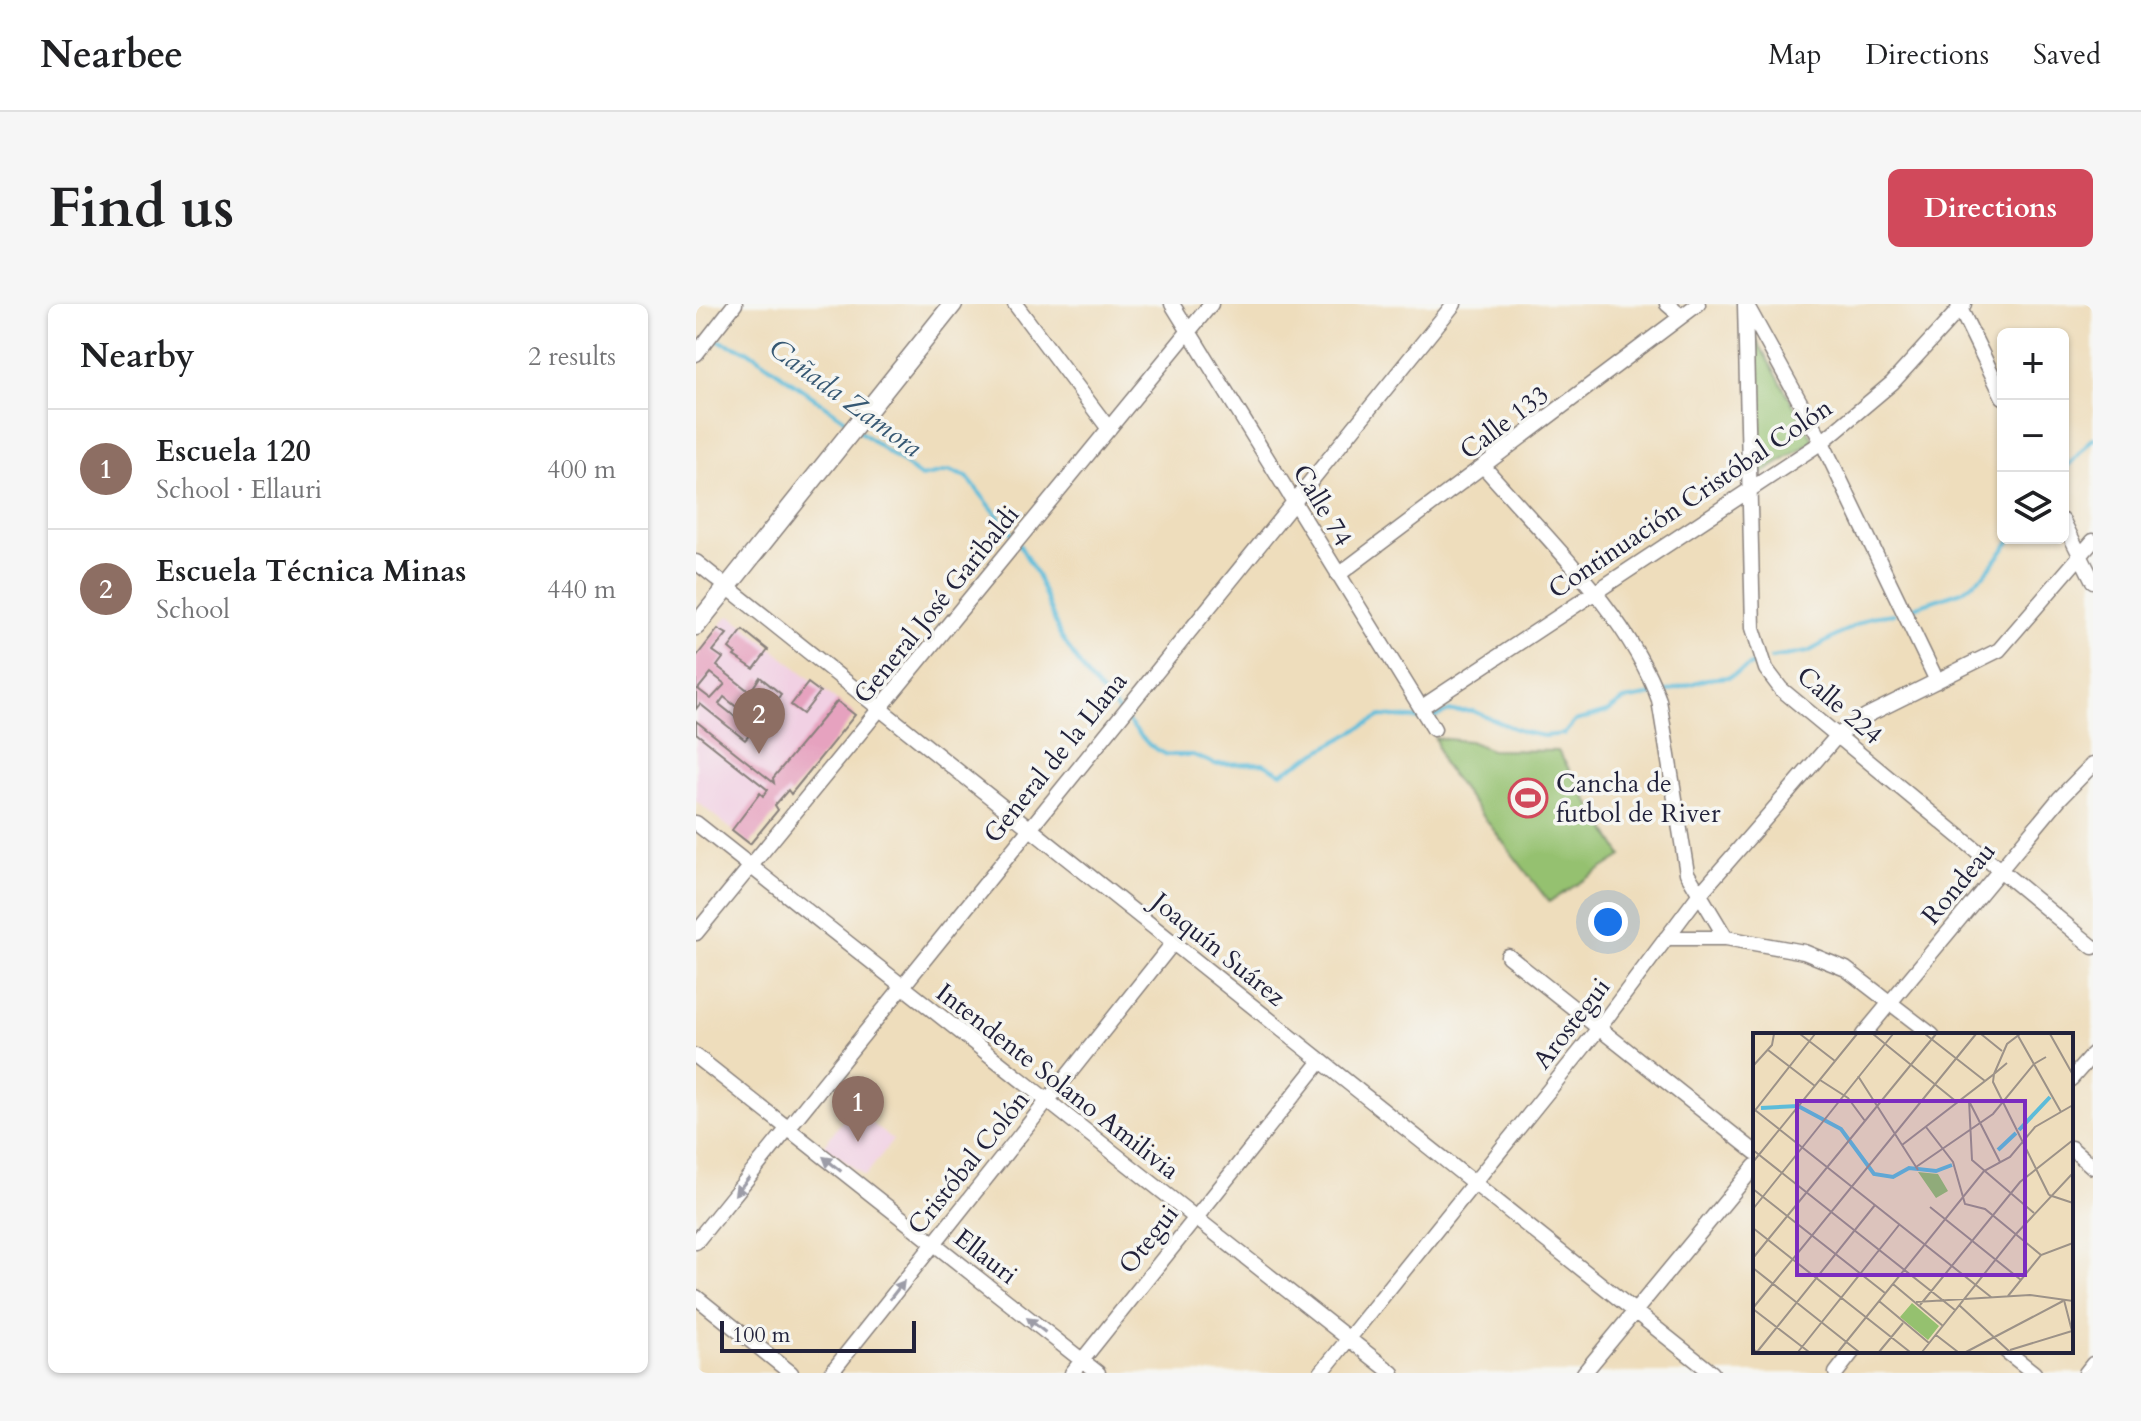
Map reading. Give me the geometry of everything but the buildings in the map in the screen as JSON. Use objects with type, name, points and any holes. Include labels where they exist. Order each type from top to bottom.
[{"type":"street","points":[[698,352],[735,304]]},
{"type":"street","points":[[696,626],[953,304]]},
{"type":"street","points":[[1015,304],[1109,429]]},
{"type":"street","name":"Calle 74","points":[[1172,304],[1428,718]]},
{"type":"street","name":"General José Garibaldi","points":[[696,933],[882,710],[1211,304]]},
{"type":"street","name":"General de la Llana","points":[[696,1242],[1029,826],[1454,304]]},
{"type":"street","points":[[1667,304],[1681,316]]},
{"type":"street","name":"Calle 133","points":[[1338,575],[1485,468],[1698,304]]},
{"type":"street","points":[[1745,304],[1822,442],[1937,681]]},
{"type":"street","name":"Calle 224","points":[[1745,304],[1753,628],[1766,669],[1781,689],[2093,947]]},
{"type":"street","points":[[1960,306],[1997,384]]},
{"type":"street","name":"Continuación Cristóbal Colón","points":[[1428,718],[1593,593],[1822,442],[1892,383],[1960,306]]},
{"type":"street","points":[[1485,468],[1593,593],[1651,678],[1659,700],[1687,873],[1698,896],[1726,938]]},
{"type":"street","points":[[2069,533],[2093,581]]},
{"type":"street","name":"Arostegui","points":[[1321,1373],[1599,1028],[1698,896],[1838,735],[1866,716],[1999,650],[2093,541]]},
{"type":"street","name":"Joaquín Suárez","points":[[696,562],[1712,1373]]},
{"type":"street","name":"Rondeau","points":[[1865,1033],[2059,799],[2093,764]]},
{"type":"street","name":"Intendente Solano Amilivia","points":[[696,823],[899,987],[1392,1373]]},
{"type":"street","points":[[1666,938],[1726,938],[1804,952],[1846,969],[1929,1033]]},
{"type":"street","name":"Cristóbal Colón","points":[[831,1373],[1173,943]]},
{"type":"street","points":[[1508,956],[1753,1150]]},
{"type":"street","points":[[2073,1077],[2093,1054]]},
{"type":"street","name":"Ellauri","points":[[696,1056],[1098,1373]]},
{"type":"street","name":"Otegui","points":[[1072,1373],[1321,1061]]},
{"type":"street","points":[[2073,1150],[2093,1167]]},
{"type":"street","points":[[1584,1373],[1753,1168]]},
{"type":"street","points":[[696,1297],[791,1373]]},
{"type":"street","points":[[1836,1373],[1851,1353]]},
{"type":"street","points":[[2009,1353],[2034,1373]]},
{"type":"street","points":[[2086,1373],[2093,1364]]},
{"type":"shaded area","points":[[732,616],[855,715],[750,844],[696,801],[696,657],[727,617]]},
{"type":"shaded area","points":[[852,1108],[893,1140],[865,1176],[824,1145]]},
{"type":"green space","points":[[1752,332],[1814,441],[1758,476],[1751,335]]},
{"type":"green space","name":"Cancha de futbol de River","points":[[1435,738],[1469,741],[1491,750],[1558,751],[1622,856],[1549,902],[1443,764]]},
{"type":"waterway","name":"Cañada Zamora","points":[[713,339],[748,351],[851,424]]},
{"type":"waterway","name":"Cañada Zamora","points":[[858,430],[921,477],[949,471],[967,477],[1014,536]]},
{"type":"waterway","name":"Cañada Zamora","points":[[2069,465],[2093,438]]},
{"type":"waterway","name":"Cañada Zamora","points":[[1019,544],[1038,577],[1060,635],[1087,676],[1149,745],[1167,755],[1193,755],[1215,764],[1263,763],[1281,773],[1381,716],[1424,719]]},
{"type":"waterway","name":"Cañada Zamora","points":[[1908,609],[1962,591],[1985,574],[2008,544]]},
{"type":"waterway","name":"Cañada Zamora","points":[[1771,658],[1808,652],[1870,617],[1894,614]]},
{"type":"waterway","name":"Cañada Zamora","points":[[1661,693],[1707,679],[1729,677],[1759,661]]},
{"type":"waterway","name":"Cañada Zamora","points":[[1432,718],[1450,711],[1473,711],[1523,732],[1544,736],[1564,734],[1575,721],[1607,712],[1624,700],[1653,695]]},
{"type":"place","name":"Escuela Técnica Minas","points":[[759,754]]},
{"type":"place","name":"Cancha de futbol de River","points":[[1528,798]]},
{"type":"place","name":"Escuela 120","points":[[858,1142]]}]
